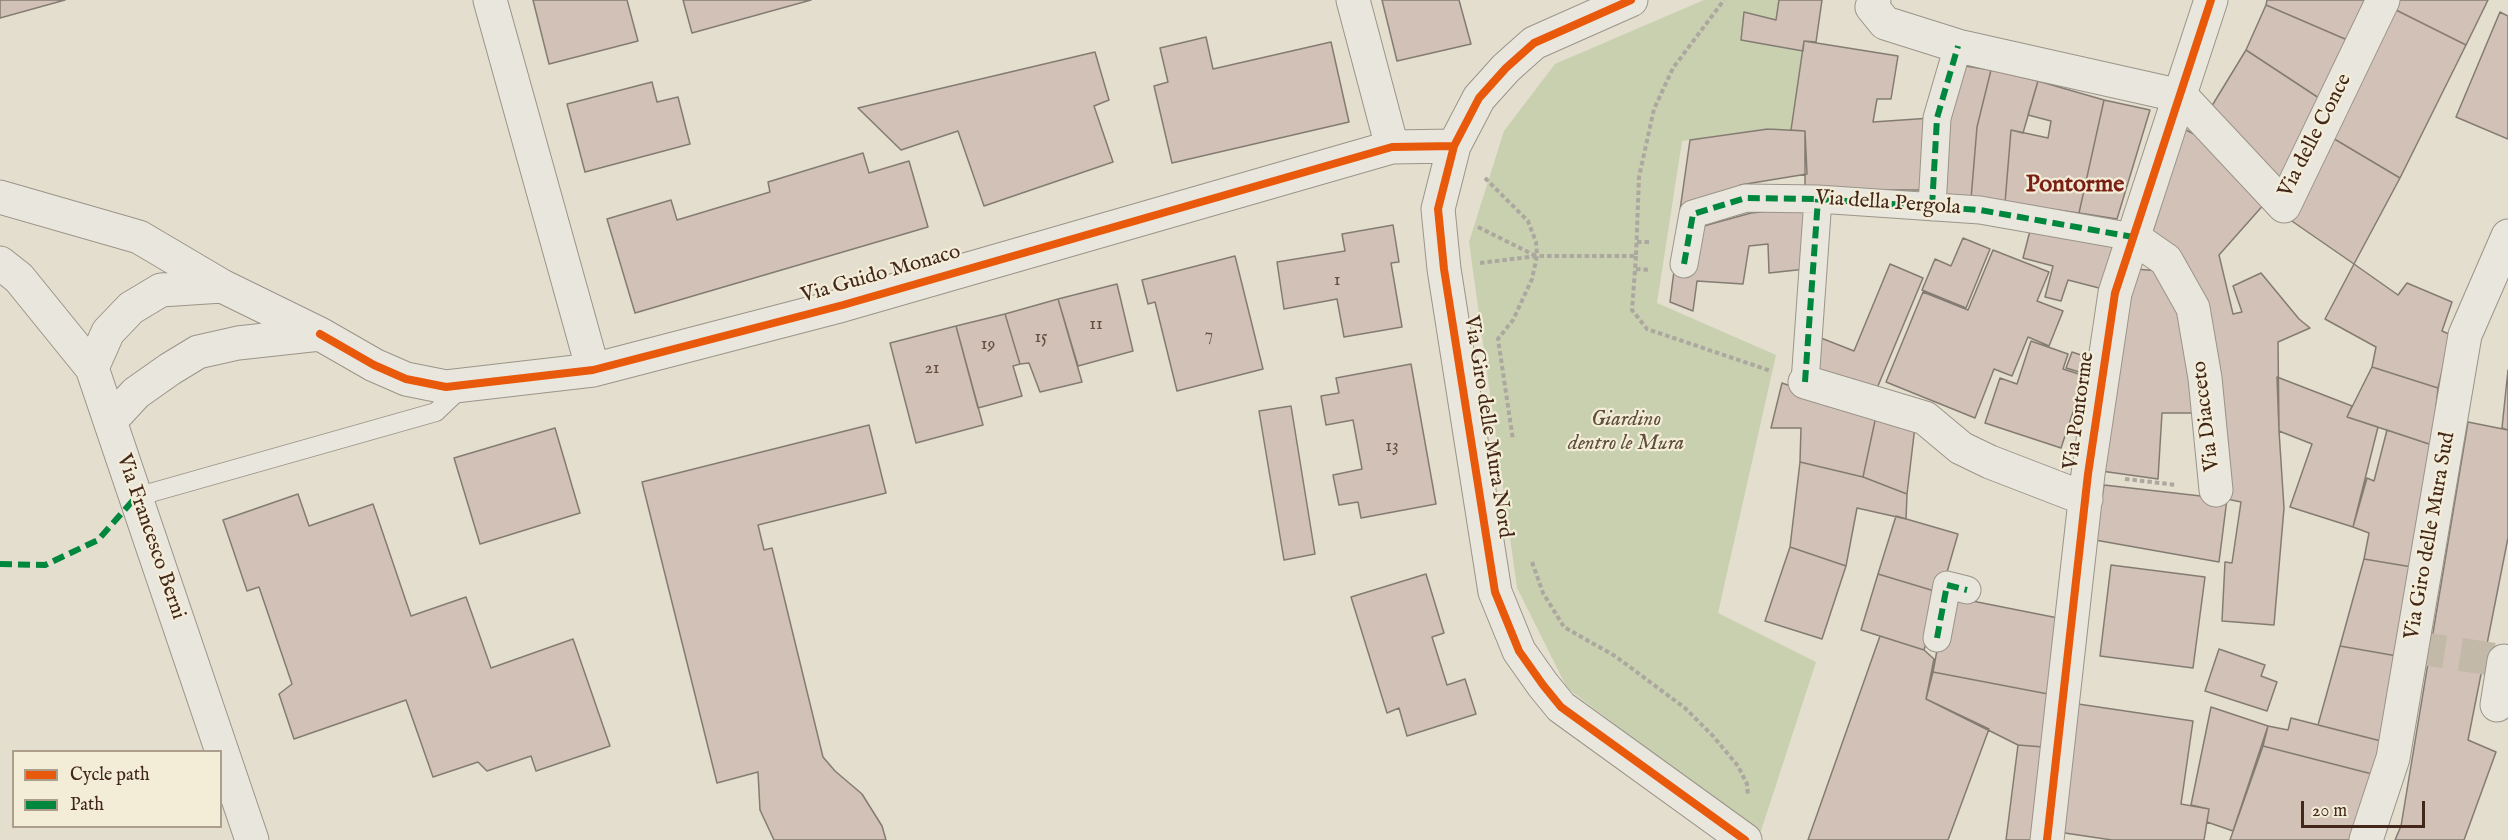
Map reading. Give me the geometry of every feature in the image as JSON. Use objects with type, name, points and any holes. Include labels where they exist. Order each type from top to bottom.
[{"type":"street","points":[[490,0],[593,370]]},
{"type":"street","points":[[1353,0],[1392,147]]},
{"type":"street","name":"Via Giro delle Mura Nord","points":[[1631,0],[1534,43],[1506,68],[1479,98],[1454,146],[1438,209],[1444,269],[1495,592],[1519,651],[1561,707],[1743,838]]},
{"type":"street","points":[[1874,0],[1872,7],[1885,23],[1958,45],[2181,96]]},
{"type":"street","name":"Via delle Conce","points":[[2181,96],[2284,206],[2383,0]]},
{"type":"street","name":"Via Pontorme","points":[[2047,840],[2087,486],[2115,293],[2181,96],[2206,1]]},
{"type":"street","points":[[1932,207],[1937,118],[1958,45]]},
{"type":"street","name":"Via Guido Monaco","points":[[0,197],[140,237],[222,286],[320,334],[374,365],[406,379],[446,387],[593,370],[866,299],[1392,147],[1454,146]]},
{"type":"street","name":"Via della Pergola","points":[[1684,264],[1693,214],[1746,198],[1818,199],[1980,210],[2133,237]]},
{"type":"street","points":[[1818,199],[1805,382],[1925,418],[1961,448],[1990,462],[2087,486]]},
{"type":"street","name":"Via Giro delle Mura Sud","points":[[2366,840],[2393,758],[2465,336],[2508,236]]},
{"type":"street","name":"Via Diacceto","points":[[2133,237],[2166,260],[2193,308],[2205,378],[2216,490]]},
{"type":"street","name":"Via Francesco Berni","points":[[0,263],[19,278],[92,368],[222,750]]},
{"type":"street","name":"Via Guido Monaco","points":[[92,368],[108,332],[131,308],[161,290],[222,286]]},
{"type":"street","points":[[111,420],[136,393],[198,352],[238,343],[320,334]]},
{"type":"street","points":[[1936,638],[1947,585],[1967,590]]},
{"type":"street","points":[[2497,705],[2504,661]]},
{"type":"street","name":"Via Francesco Berni","points":[[222,751],[252,840]]},
{"type":"lane","points":[[136,497],[436,412],[464,384]]},
{"type":"path","points":[[1724,0],[1673,68],[1654,109],[1639,177],[1632,310],[1647,329],[1805,382]]},
{"type":"path","points":[[1454,146],[1528,221],[1536,242],[1537,256],[1533,279],[1513,320],[1498,339],[1513,442]]},
{"type":"path","points":[[1438,209],[1537,256]]},
{"type":"path","points":[[1637,242],[1650,242]]},
{"type":"path","points":[[1444,269],[1537,256],[1636,256]]},
{"type":"path","points":[[1529,556],[1543,593],[1564,627],[1615,656],[1685,708],[1738,766],[1747,784],[1750,807],[1743,838]]},
{"type":"green space","name":"Giardino dentro le Mura","points":[[1704,0],[1779,0],[1776,20],[1742,40],[1803,51],[1792,130],[1768,129],[1682,141],[1657,303],[1776,355],[1718,613],[1816,662],[1760,834],[1567,688],[1517,588],[1469,242],[1504,131],[1555,64]]},
{"type":"building","points":[[0,0],[65,0],[0,18]]},
{"type":"building","points":[[533,0],[627,0],[638,41],[549,64]]},
{"type":"building","points":[[683,0],[811,0],[692,33]]},
{"type":"building","points":[[1382,0],[1459,0],[1471,44],[1397,61]]},
{"type":"building","points":[[1779,0],[1822,0],[1816,42],[1804,41],[1803,51],[1741,40],[1744,12],[1776,20]]},
{"type":"building","points":[[2267,0],[2370,0],[2352,42],[2266,5]]},
{"type":"building","points":[[2394,0],[2488,0],[2466,45],[2390,7]]},
{"type":"building","points":[[2266,5],[2352,42],[2325,102],[2246,50]]},
{"type":"building","points":[[2390,7],[2466,45],[2400,178],[2326,134]]},
{"type":"building","points":[[2500,12],[2508,16],[2508,139],[2456,117]]},
{"type":"building","points":[[1206,37],[1213,69],[1331,42],[1349,122],[1172,163],[1154,86],[1168,82],[1160,48]]},
{"type":"building","points":[[1804,41],[1898,56],[1891,99],[1877,99],[1873,122],[1931,118],[1929,190],[1805,190],[1805,131],[1791,130]]},
{"type":"building","points":[[2246,50],[2325,102],[2278,183],[2210,109]]},
{"type":"building","points":[[1095,52],[1109,100],[1094,106],[1113,162],[984,206],[958,131],[901,150],[858,108]]},
{"type":"building","points":[[1959,65],[1991,70],[1977,127],[1971,199],[1937,196]]},
{"type":"building","points":[[1991,70],[2038,81],[2023,133],[2011,130],[2005,203],[1971,199],[1977,127]]},
{"type":"building","points":[[2038,81],[2104,100],[2079,213],[2005,203],[2011,130],[2048,138],[2051,121],[2028,115]]},
{"type":"building","points":[[652,82],[657,102],[678,97],[690,144],[585,172],[567,104]]},
{"type":"building","points":[[2104,100],[2150,110],[2117,219],[2079,213]]},
{"type":"building","points":[[1768,129],[1805,131],[1807,174],[1740,185],[1741,198],[1680,210],[1690,140]]},
{"type":"building","points":[[2184,129],[2196,135],[2266,202],[2219,255],[2233,314],[2242,312],[2233,286],[2261,273],[2299,319],[2310,328],[2278,342],[2279,431],[2284,508],[2274,625],[2222,621],[2225,562],[2232,563],[2241,502],[2227,499],[2190,275],[2152,234]]},
{"type":"building","points":[[2326,134],[2400,178],[2354,264],[2286,217]]},
{"type":"building","points":[[863,153],[869,173],[909,161],[928,227],[635,313],[607,219],[671,200],[677,220],[770,192],[768,182]]},
{"type":"building","points":[[1808,207],[1806,269],[1769,273],[1768,244],[1749,246],[1743,284],[1697,281],[1693,311],[1670,302],[1674,271],[1700,227],[1751,213]]},
{"type":"building","points":[[2032,223],[2115,246],[2103,289],[2068,280],[2061,301],[2045,297],[2053,266],[2023,258]]},
{"type":"building","points":[[1393,225],[1399,262],[1391,263],[1402,327],[1344,337],[1337,299],[1284,309],[1277,262],[1345,251],[1342,234]]},
{"type":"building","points":[[1963,238],[1990,249],[1966,308],[1922,290],[1935,259],[1951,266]]},
{"type":"building","points":[[1993,250],[2049,272],[2037,301],[2063,311],[2049,346],[2028,337],[2012,376],[1994,369],[1975,418],[1886,382],[1923,292],[1968,310]]},
{"type":"building","points":[[1235,256],[1263,369],[1177,391],[1155,302],[1148,304],[1142,280]]},
{"type":"building","points":[[1890,264],[1923,278],[1875,393],[1810,366],[1821,338],[1854,351]]},
{"type":"building","points":[[2354,264],[2398,295],[2407,283],[2452,302],[2442,331],[2451,335],[2438,388],[2372,367],[2376,347],[2325,319]]},
{"type":"building","points":[[2123,268],[2160,271],[2188,340],[2202,413],[2162,413],[2158,479],[2101,471]]},
{"type":"building","points":[[1117,284],[1133,351],[1078,366],[1058,299]]},
{"type":"building","points":[[1058,299],[1082,382],[1040,392],[1029,363],[1020,364],[1005,314]]},
{"type":"building","points":[[1005,314],[1020,364],[1013,366],[1022,396],[978,408],[956,326]]},
{"type":"building","points":[[956,326],[983,425],[916,443],[890,343]]},
{"type":"building","points":[[2031,341],[2068,354],[2063,369],[2085,376],[2061,448],[1985,423],[2000,378],[2017,384]]},
{"type":"building","points":[[2072,352],[2093,359],[2089,375],[2066,368]]},
{"type":"building","points":[[1411,364],[1436,504],[1361,518],[1358,502],[1339,505],[1333,475],[1362,469],[1353,420],[1326,425],[1321,396],[1339,393],[1336,378]]},
{"type":"building","points":[[2372,367],[2438,388],[2432,445],[2347,417]]},
{"type":"building","points":[[2508,370],[2508,430],[2502,428]]},
{"type":"building","points":[[2277,377],[2352,406],[2347,417],[2378,427],[2353,527],[2290,507],[2312,444],[2279,431]]},
{"type":"building","points":[[1782,383],[1876,416],[1863,477],[1800,462],[1801,428],[1771,428]]},
{"type":"building","points":[[1291,406],[1315,554],[1284,560],[1259,411]]},
{"type":"building","points":[[1876,416],[1915,426],[1907,494],[1863,477]]},
{"type":"building","points":[[2468,422],[2508,430],[2508,538],[2468,740],[2496,752],[2464,840],[2395,840],[2401,826]]},
{"type":"building","points":[[869,425],[886,493],[758,525],[764,550],[772,548],[823,757],[835,771],[862,794],[882,826],[886,840],[774,840],[760,810],[758,772],[717,783],[642,482]]},
{"type":"building","points":[[555,428],[580,513],[480,544],[454,458]]},
{"type":"building","points":[[2387,430],[2432,445],[2412,567],[2364,559],[2369,533],[2353,527],[2367,478],[2374,481]]},
{"type":"building","points":[[1800,462],[1863,477],[1907,494],[1906,519],[1857,508],[1846,566],[1790,547]]},
{"type":"building","points":[[2104,485],[2227,499],[2219,562],[2095,540]]},
{"type":"building","points":[[298,494],[309,526],[373,504],[411,616],[466,597],[491,668],[573,639],[610,746],[536,771],[531,756],[487,771],[478,762],[433,777],[406,700],[294,739],[279,694],[292,684],[259,587],[247,591],[223,520]]},
{"type":"building","points":[[1896,516],[1958,534],[1941,593],[1878,574]]},
{"type":"building","points":[[1790,547],[1846,566],[1822,639],[1765,621]]},
{"type":"building","points":[[2364,559],[2412,567],[2397,656],[2340,646]]},
{"type":"building","points":[[2111,565],[2205,577],[2193,668],[2100,656]]},
{"type":"building","points":[[1426,574],[1444,633],[1432,637],[1447,685],[1465,679],[1476,714],[1407,736],[1399,708],[1387,713],[1351,597]]},
{"type":"building","points":[[1878,574],[1941,593],[1924,650],[1861,630]]},
{"type":"building","points":[[1947,596],[2063,619],[2048,694],[1933,672]]},
{"type":"building","points":[[1880,636],[1924,650],[1934,659],[1926,699],[1989,729],[1948,840],[1808,840]]},
{"type":"building","points":[[2340,646],[2397,656],[2381,741],[2318,725]]},
{"type":"building","points":[[2219,649],[2265,665],[2261,676],[2277,682],[2267,711],[2205,691]]},
{"type":"building","points":[[1933,672],[2048,694],[2043,747],[2018,745],[1926,699]]},
{"type":"building","points":[[2078,704],[2193,721],[2181,804],[2209,809],[2204,840],[2112,840],[2058,832]]},
{"type":"building","points":[[2211,707],[2268,726],[2233,831],[2207,822],[2209,809],[2191,805]]},
{"type":"building","points":[[2291,718],[2381,741],[2372,774],[2263,746],[2268,726],[2288,730]]},
{"type":"building","points":[[2018,745],[2043,747],[2032,840],[2006,840]]},
{"type":"building","points":[[2263,746],[2372,774],[2351,840],[2230,840]]},
{"type":"tunnel","points":[[2412,647],[2504,661]]},
{"type":"marked path","points":[[1932,207],[1937,118],[1958,46]]},
{"type":"marked path","points":[[1684,264],[1693,214],[1746,198],[1818,199],[1980,210],[2133,237]]},
{"type":"marked path","points":[[1805,382],[1818,199]]},
{"type":"marked path","points":[[0,564],[45,565],[98,540],[136,497]]},
{"type":"marked path","points":[[1937,638],[1947,585],[1967,590]]},
{"type":"cycle path","points":[[1631,0],[1534,43],[1506,68],[1479,98],[1454,146],[1438,209],[1444,269],[1495,592],[1519,651],[1561,707],[1745,840]]},
{"type":"cycle path","points":[[2047,840],[2088,474],[2115,293],[2211,0]]},
{"type":"cycle path","points":[[320,334],[374,365],[406,379],[446,387],[593,370],[843,305],[1392,147],[1454,146]]},
{"type":"district","name":"Pontorme","points":[[2075,186]]}]
